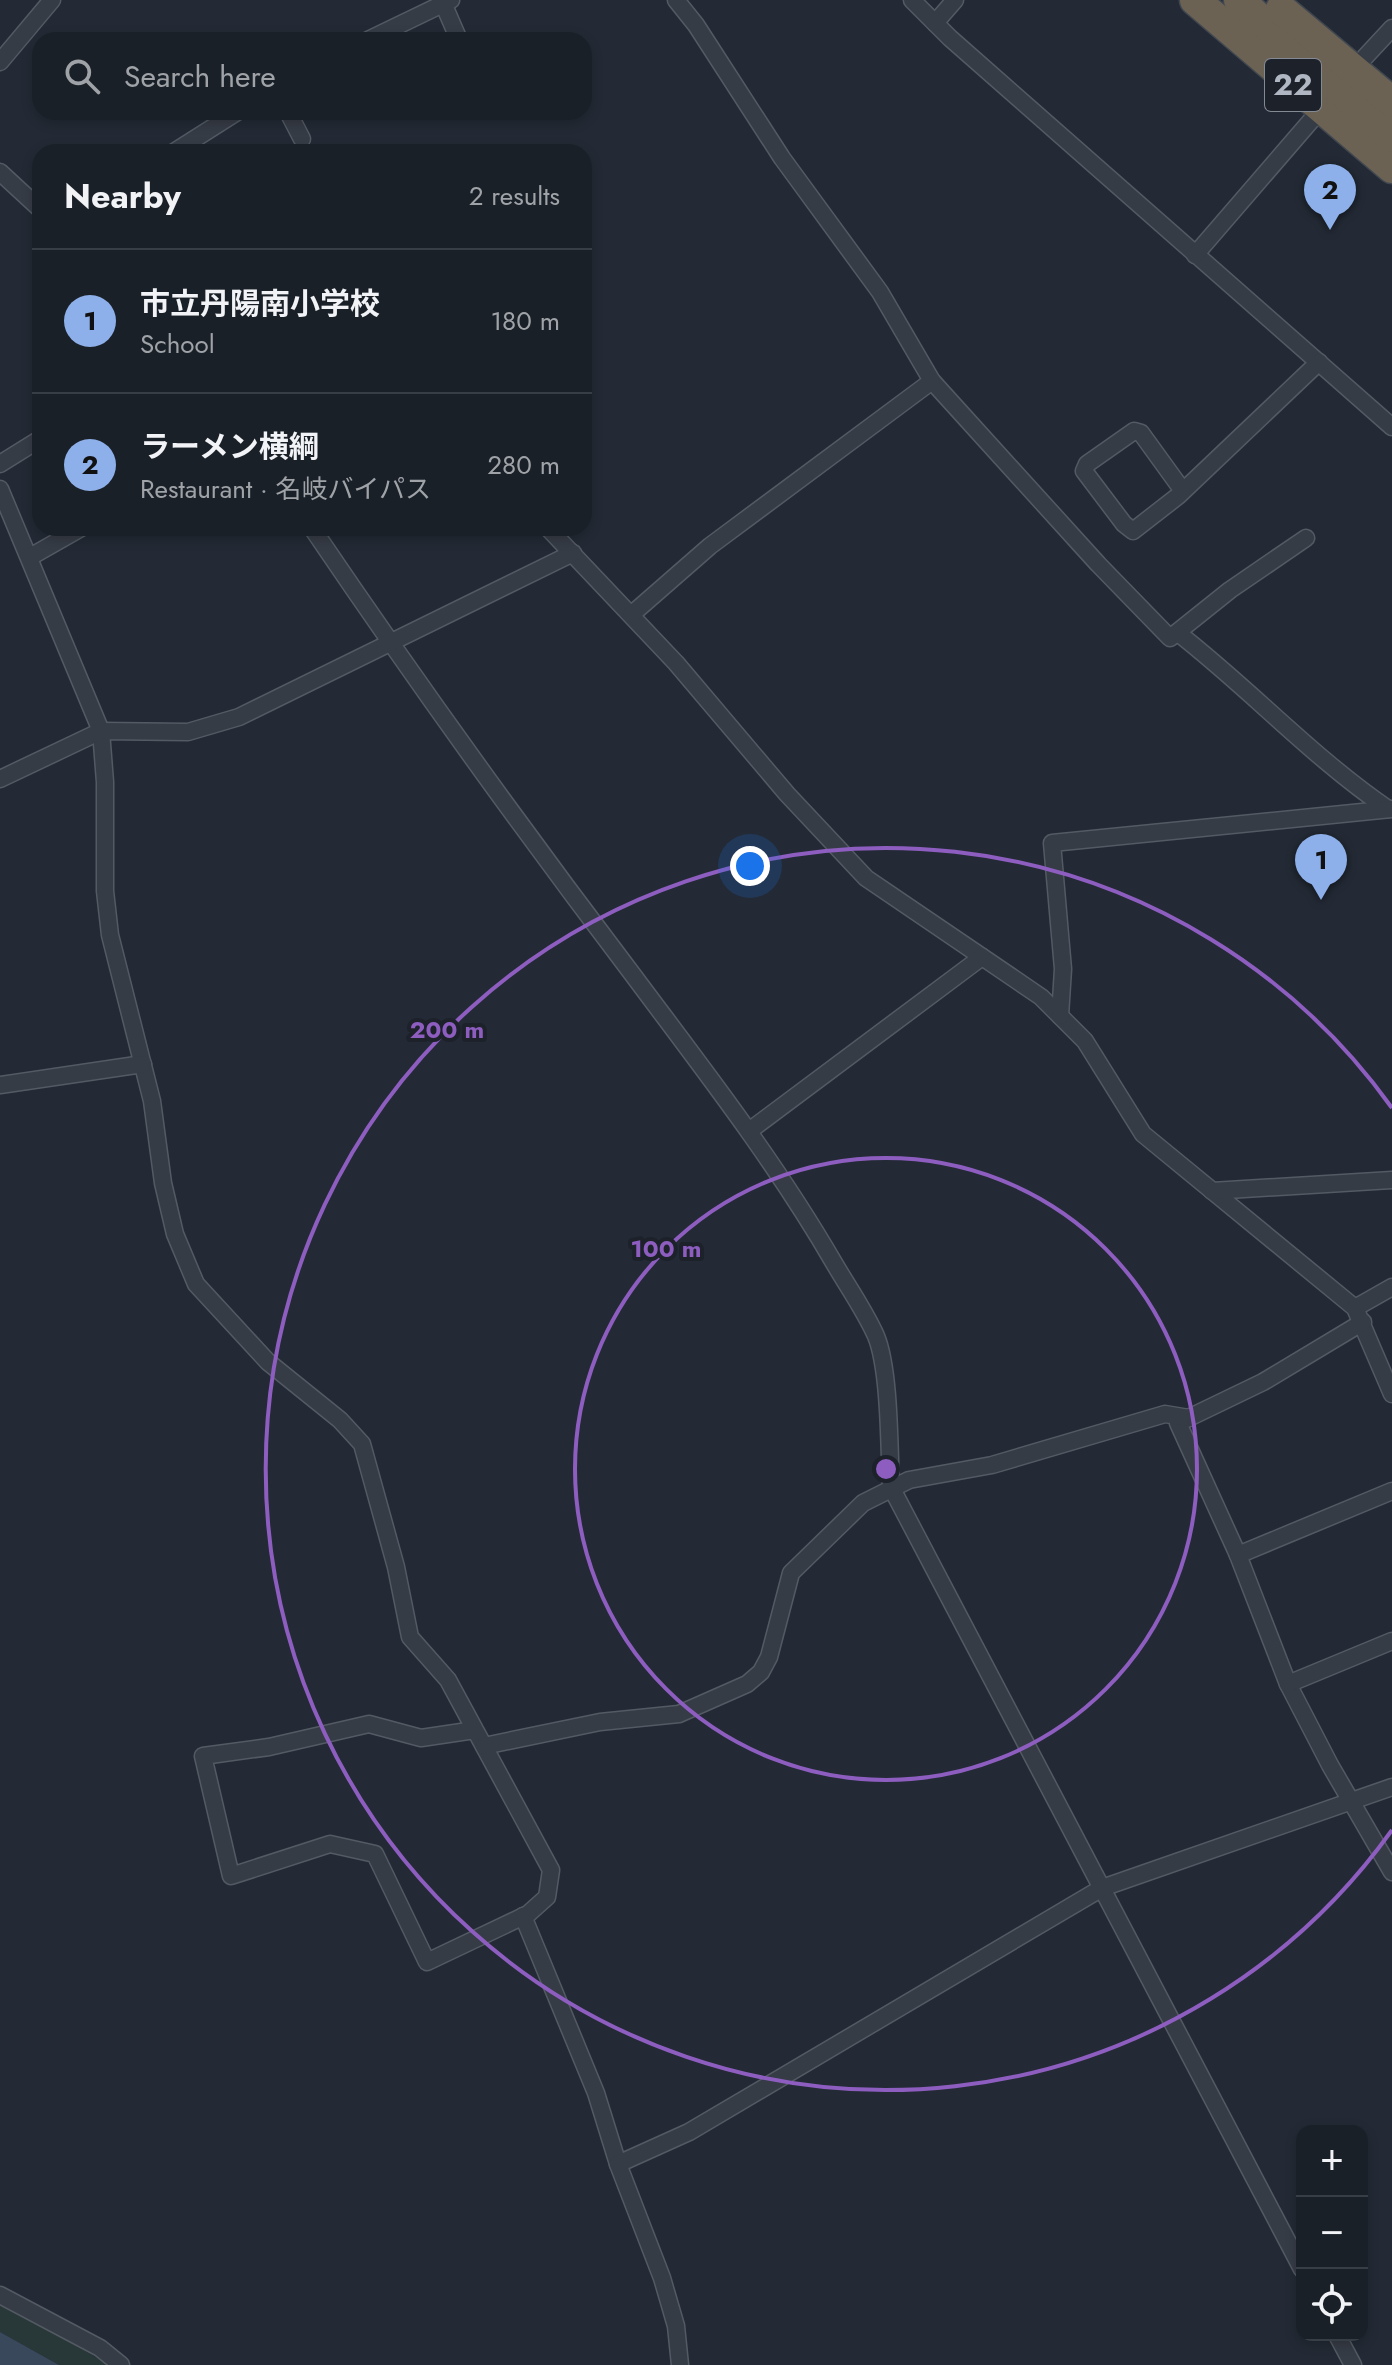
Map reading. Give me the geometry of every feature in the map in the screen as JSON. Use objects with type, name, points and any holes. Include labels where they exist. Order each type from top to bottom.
[{"type":"highway","name":"22","points":[[1195,0],[1392,168]]},
{"type":"highway","points":[[1215,0],[1334,106],[1392,151]]},
{"type":"highway","points":[[1239,0],[1392,137]]},
{"type":"highway","points":[[1270,0],[1392,102]]},
{"type":"highway","name":"22","points":[[1301,0],[1392,80]]},
{"type":"street","points":[[0,62],[52,0]]},
{"type":"street","points":[[676,0],[696,25],[782,158],[880,292],[932,381],[1170,638],[1230,590],[1306,538]]},
{"type":"street","points":[[912,0],[1195,255],[1392,427]]},
{"type":"street","points":[[935,23],[955,0]]},
{"type":"street","points":[[384,32],[440,3],[455,32]]},
{"type":"street","points":[[1365,57],[1392,28]]},
{"type":"street","points":[[1195,255],[1321,109]]},
{"type":"street","points":[[187,144],[224,120]]},
{"type":"street","points":[[292,120],[302,139]]},
{"type":"street","points":[[0,172],[32,202]]},
{"type":"street","points":[[1183,491],[1141,433],[1134,431],[1087,464],[1084,471],[1124,524],[1133,531],[1183,491],[1319,362]]},
{"type":"street","points":[[631,615],[710,546],[932,381]]},
{"type":"street","points":[[0,464],[32,444]]},
{"type":"street","points":[[0,489],[101,731],[105,782],[105,891],[110,935],[152,1101],[163,1183],[175,1234],[196,1284],[268,1362],[340,1420],[362,1444],[396,1567],[410,1637],[448,1680],[551,1870],[547,1897],[523,1916],[427,1962],[375,1854],[330,1844],[231,1876],[203,1756],[269,1747],[369,1724],[421,1738],[475,1730]]},
{"type":"street","points":[[30,557],[67,536]]},
{"type":"street","points":[[317,536],[390,644],[749,1131],[808,1217],[877,1339],[884,1377],[891,1487],[1296,2258]]},
{"type":"street","points":[[556,536],[676,663],[787,794],[866,878],[1041,997],[1085,1041],[1143,1134],[1359,1315],[1392,1394]]},
{"type":"street","points":[[0,779],[101,731],[188,732],[239,717],[573,553]]},
{"type":"street","points":[[1178,633],[1212,659],[1290,733],[1354,786],[1390,809]]},
{"type":"street","points":[[1060,1016],[1063,969],[1052,843],[1390,809]]},
{"type":"street","points":[[749,1131],[982,957]]},
{"type":"street","points":[[0,1085],[143,1064]]},
{"type":"street","points":[[1212,1191],[1392,1180]]},
{"type":"street","points":[[1392,1287],[1359,1315],[1263,1382],[1178,1423],[1238,1555],[1288,1684],[1330,1765],[1392,1872]]},
{"type":"street","points":[[484,1746],[600,1722],[679,1714],[747,1684],[761,1672],[769,1657],[791,1573],[863,1503],[891,1487],[932,1474],[992,1465],[1165,1414],[1189,1418]]},
{"type":"street","points":[[1238,1555],[1392,1491]]},
{"type":"street","points":[[1288,1684],[1392,1641]]},
{"type":"street","points":[[618,2164],[689,2132],[1102,1888],[1392,1787]]},
{"type":"street","points":[[523,1916],[596,2093],[618,2164],[662,2278],[676,2326],[680,2365]]},
{"type":"street","points":[[0,2295],[100,2348],[121,2365]]},
{"type":"street","points":[[1340,2341],[1353,2365]]},
{"type":"shaded area","points":[[0,2303],[108,2365],[59,2365],[0,2332]]},
{"type":"water","points":[[0,2332],[59,2365],[0,2365]]},
{"type":"place","name":"ラーメン横綱","points":[[1330,230]]},
{"type":"place","name":"市立丹陽南小学校","points":[[1321,900]]}]
